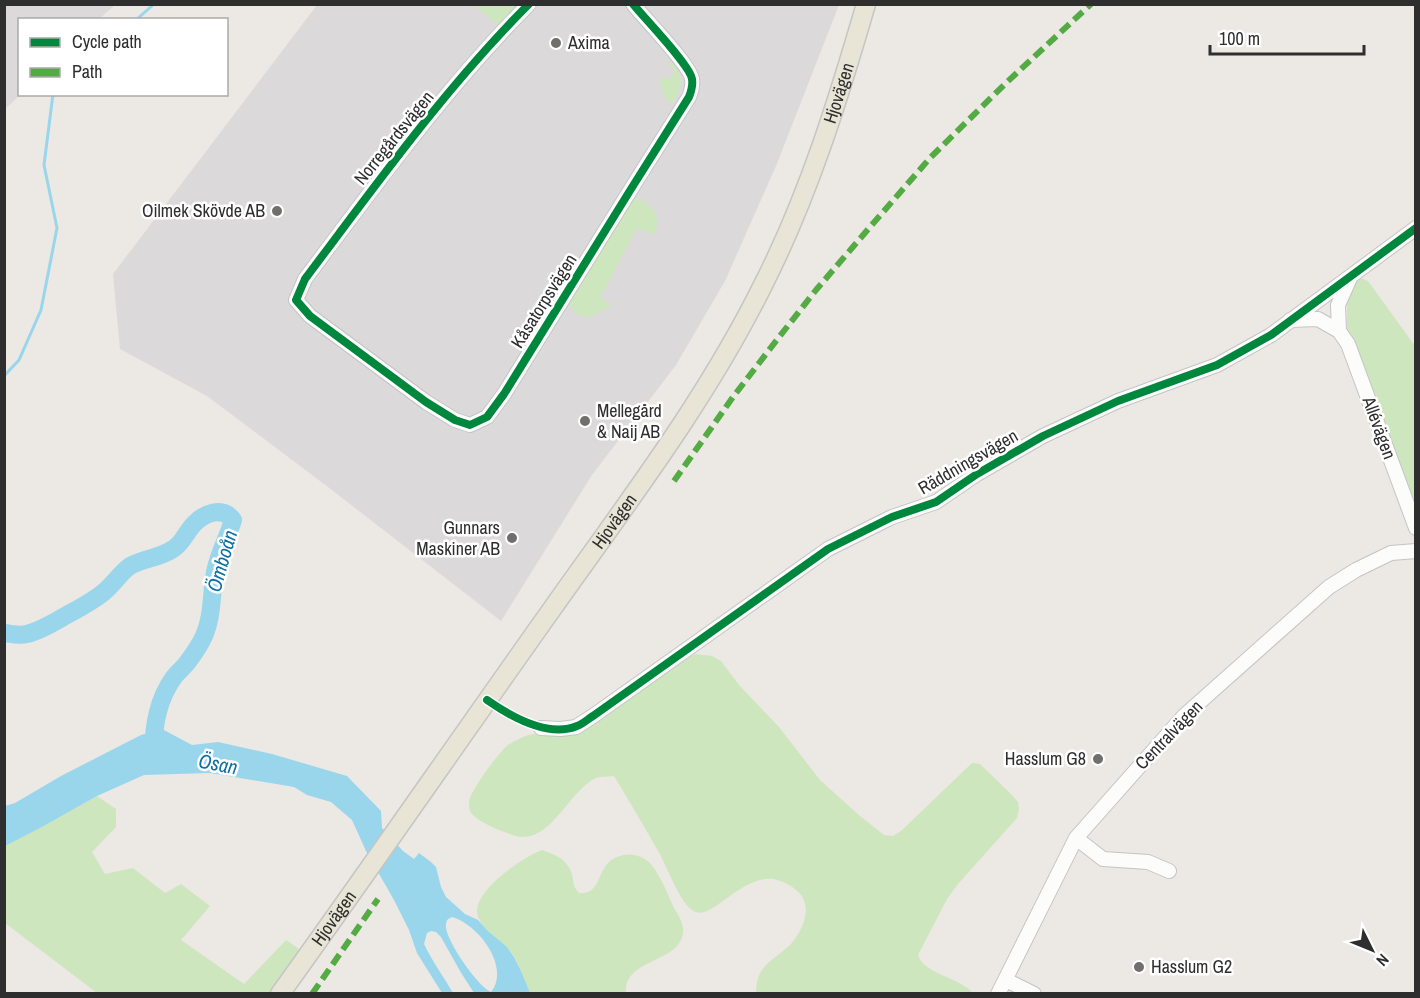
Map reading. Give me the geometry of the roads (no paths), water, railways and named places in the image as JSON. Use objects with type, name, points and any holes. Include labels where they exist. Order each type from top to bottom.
[{"type":"main road","name":"Hjovägen","points":[[280,993],[664,450],[722,360],[764,283],[800,204],[826,136],[866,4]]},
{"type":"street","name":"Norregårdsvägen","points":[[296,300],[305,279],[407,145],[483,54],[529,4]]},
{"type":"street","name":"Kåsatorpsvägen","points":[[296,300],[310,316],[426,402],[455,420],[470,426],[487,417],[504,394],[689,97],[692,77],[681,59],[633,4]]},
{"type":"street","name":"Räddningsvägen","points":[[541,728],[576,727],[828,549],[892,517],[936,502],[977,474],[1043,436],[1118,402],[1217,365],[1270,335],[1416,228]]},
{"type":"street","name":"Allévägen","points":[[1351,276],[1338,305],[1339,331],[1348,344],[1416,528]]},
{"type":"street","points":[[1290,320],[1318,319],[1339,331]]},
{"type":"street","name":"Centralvägen","points":[[998,993],[1076,838],[1184,716],[1329,587],[1356,570],[1391,553],[1416,551]]},
{"type":"street","points":[[1076,838],[1103,859],[1148,862],[1169,871]]},
{"type":"street","points":[[1006,980],[1034,993]]},
{"type":"water","name":"Ösan","points":[[162,729],[192,745],[218,742],[272,754],[347,776],[381,811],[382,828],[403,851],[414,859],[419,853],[436,867],[446,897],[465,914],[478,920],[507,947],[530,993],[474,993],[441,937],[431,931],[427,933],[424,944],[453,993],[442,993],[417,953],[409,930],[366,851],[352,820],[331,802],[307,795],[294,787],[210,773],[144,775],[97,796],[5,846],[5,806],[15,803],[61,776],[141,735]],"holes":[[[452,917],[462,921],[481,937],[494,959],[497,971],[496,982],[491,992],[470,972],[450,939],[447,920]]]},
{"type":"waterway","points":[[138,18],[154,4]]},
{"type":"waterway","points":[[4,376],[19,360],[41,310],[57,228],[44,165],[53,96]]},
{"type":"waterway","name":"Ömboån","points":[[4,633],[24,635],[37,631],[99,596],[130,566],[173,549],[194,524],[208,514],[219,512],[229,516],[233,520],[216,566],[207,628],[196,650],[174,677],[164,694],[154,731],[153,751]]},
{"type":"place","name":"Axima","points":[[556,43]]},
{"type":"place","name":"Oilmek Skövde AB","points":[[277,211]]},
{"type":"place","name":"Mellegård & Naij AB","points":[[585,421]]},
{"type":"place","name":"Gunnars Maskiner AB","points":[[512,538]]},
{"type":"place","name":"Hasslum G8","points":[[1098,759]]},
{"type":"place","name":"Hasslum G2","points":[[1139,967]]}]
